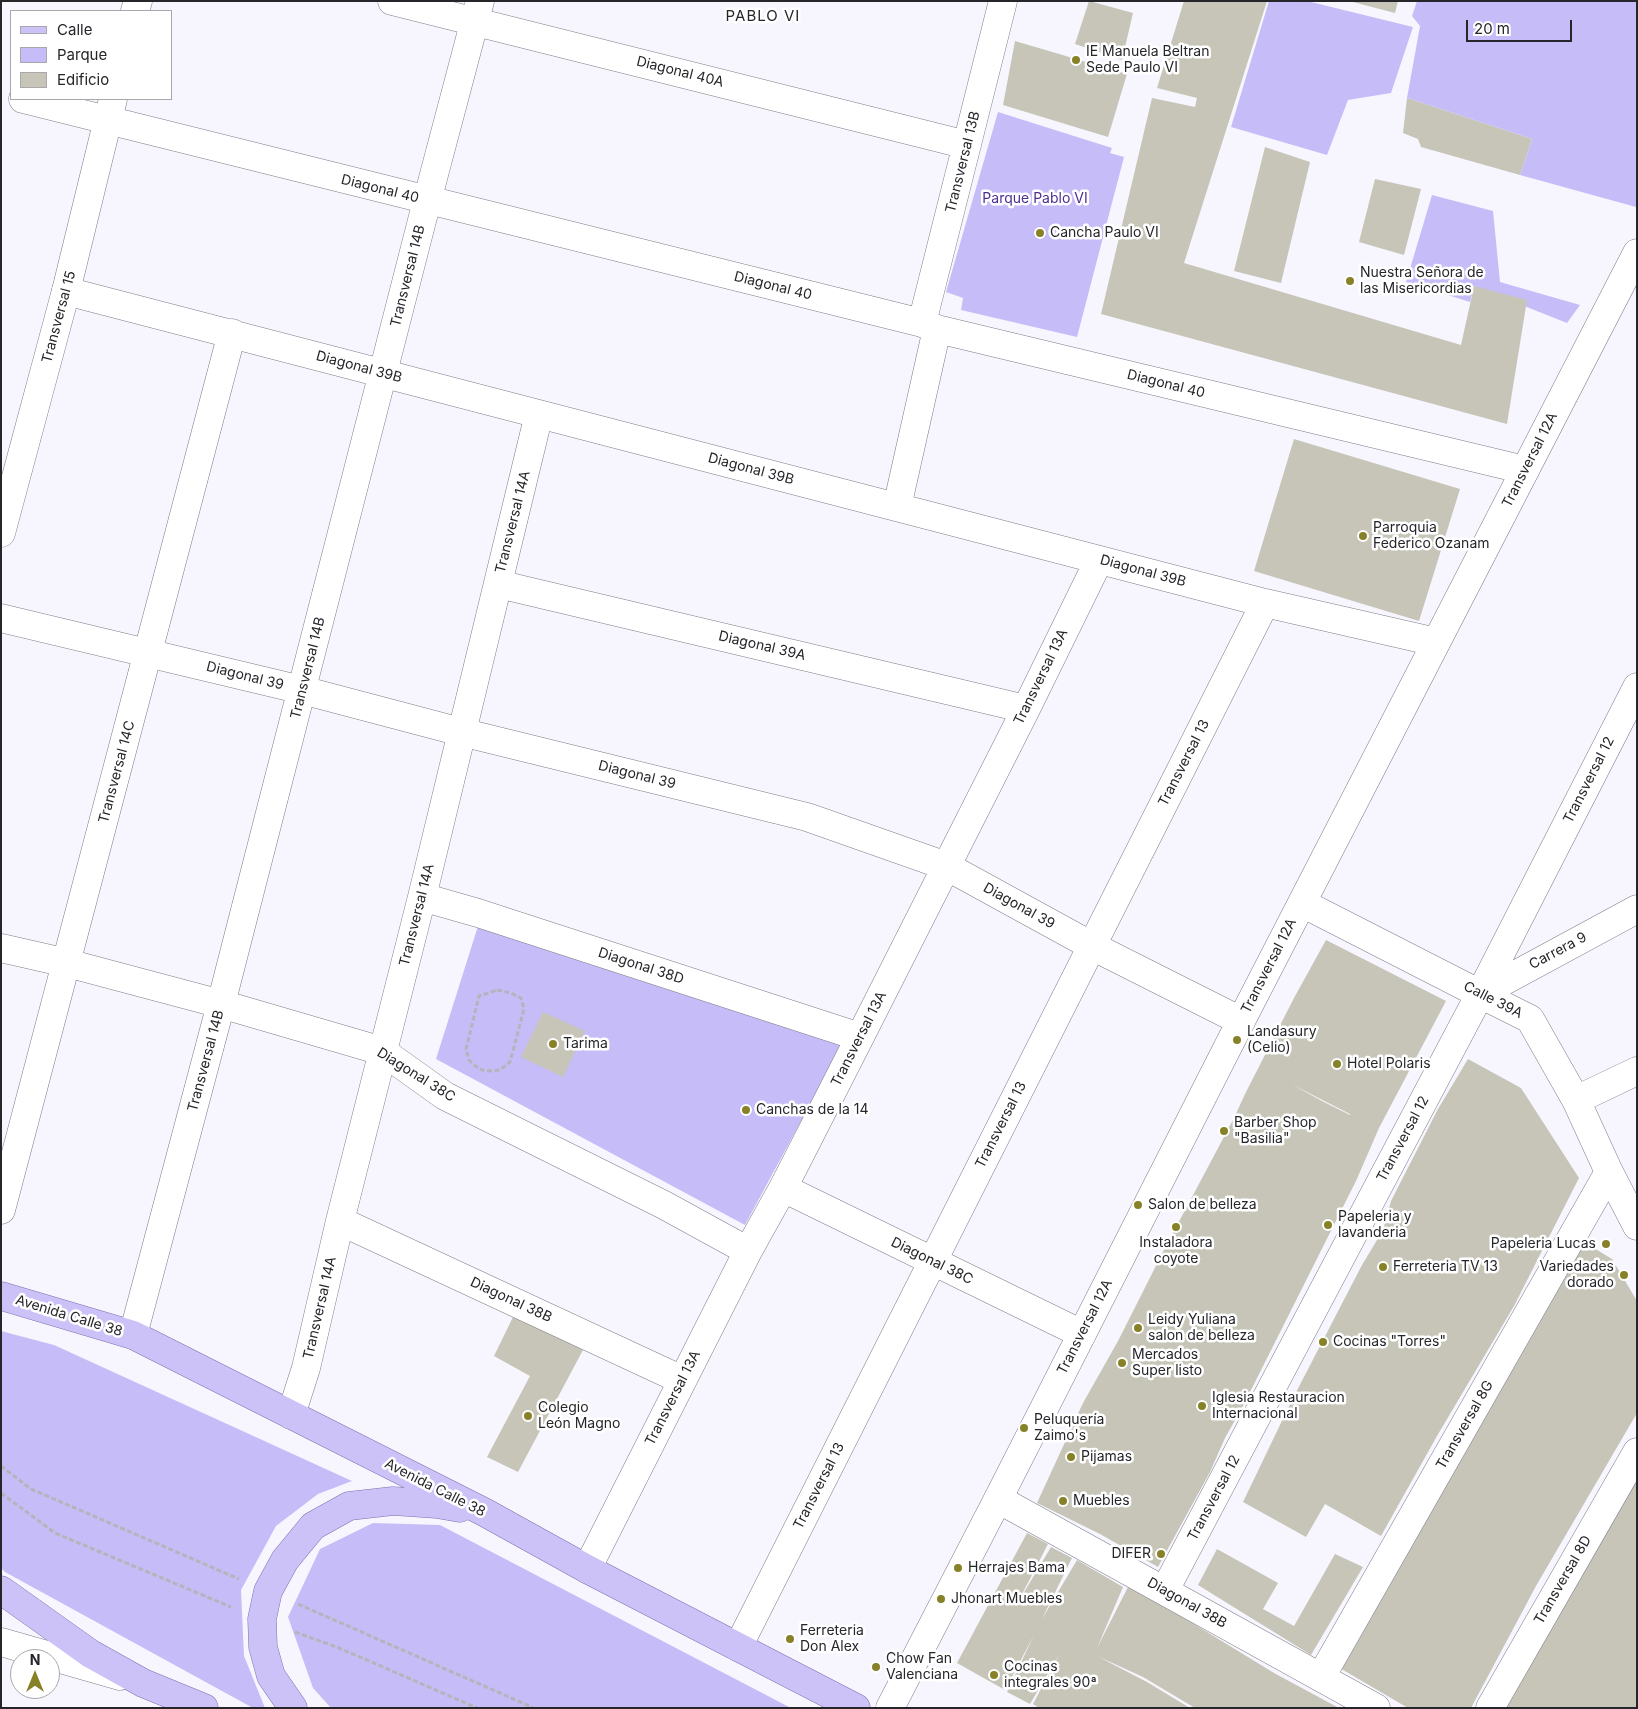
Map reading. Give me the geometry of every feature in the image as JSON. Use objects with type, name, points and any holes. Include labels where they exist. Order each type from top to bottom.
[{"type":"main road","name":"Avenida Calle 38","points":[[1,1296],[133,1335],[484,1512],[587,1569],[856,1708]]},
{"type":"main road","points":[[293,1708],[271,1676],[263,1647],[262,1619],[268,1592],[285,1560],[313,1526],[349,1506],[393,1501],[437,1504],[484,1512]]},
{"type":"main road","points":[[1,1590],[92,1654],[143,1683],[204,1708]]},
{"type":"street","name":"Diagonal 40A","points":[[392,1],[478,11],[967,145]]},
{"type":"street","name":"Transversal 13B","points":[[897,507],[930,326],[967,145],[1003,1]]},
{"type":"street","name":"Transversal 14B","points":[[133,1335],[221,1004],[427,201],[478,11]]},
{"type":"street","name":"Diagonal 40","points":[[32,100],[110,109],[427,201],[930,326],[1525,470]]},
{"type":"street","name":"Transversal 15","points":[[1,533],[66,291],[110,109]]},
{"type":"street","name":"Transversal 12A","points":[[890,1708],[1637,253]]},
{"type":"street","name":"Diagonal 39B","points":[[66,291],[1265,603],[1436,642]]},
{"type":"street","name":"Transversal 14C","points":[[1,1210],[232,333]]},
{"type":"street","name":"Transversal 14A","points":[[291,1415],[306,1368],[340,1221],[422,897],[539,414]]},
{"type":"street","name":"Transversal 13A","points":[[587,1569],[748,1251],[783,1188],[860,1037],[1099,560]]},
{"type":"street","name":"Diagonal 39A","points":[[498,584],[1026,709]]},
{"type":"street","name":"Transversal 13","points":[[738,1647],[1265,603]]},
{"type":"street","name":"Diagonal 39","points":[[1,618],[302,690],[461,732],[807,817],[946,866],[1092,946],[1241,1022]]},
{"type":"street","name":"Transversal 12","points":[[1165,1590],[1480,994],[1637,687]]},
{"type":"street","name":"Diagonal 38D","points":[[422,897],[478,913],[860,1037]]},
{"type":"street","name":"Calle 39A","points":[[1302,903],[1530,1019],[1576,1100],[1609,1172],[1637,1226]]},
{"type":"street","name":"Carrera 9","points":[[1480,994],[1637,909]]},
{"type":"street","name":"Diagonal 38C","points":[[1,948],[67,963],[221,1004],[382,1051],[445,1096],[664,1205],[748,1251]]},
{"type":"street","points":[[1576,1100],[1637,1071]]},
{"type":"street","name":"Transversal 8G","points":[[1321,1677],[1609,1172]]},
{"type":"street","name":"Diagonal 38C","points":[[783,1188],[1082,1334]]},
{"type":"street","name":"Diagonal 38B","points":[[340,1221],[682,1380]]},
{"type":"street","name":"Transversal 8D","points":[[1490,1708],[1637,1452]]},
{"type":"street","name":"Diagonal 38B","points":[[998,1499],[1376,1708]]},
{"type":"street","points":[[1,1642],[143,1683]]},
{"type":"path","points":[[497,990],[511,993],[521,998],[524,1009],[510,1062],[500,1070],[491,1072],[482,1070],[470,1060],[466,1048],[480,996],[497,990]]},
{"type":"green space","points":[[1269,1],[1307,1],[1413,27],[1391,93],[1348,100],[1327,155],[1231,127]]},
{"type":"green space","points":[[1417,1],[1637,1],[1636,207],[1520,175],[1532,139],[1407,98],[1420,26],[1412,16]]},
{"type":"green space","name":"Cancha Paulo VI","points":[[998,112],[1112,148],[1110,153],[1124,157],[1077,337],[961,310],[963,298],[946,292]]},
{"type":"green space","points":[[1432,195],[1493,211],[1500,282],[1580,305],[1567,323],[1474,286],[1470,302],[1406,282]]},
{"type":"green space","points":[[479,923],[843,1043],[745,1225],[436,1059]]},
{"type":"green space","points":[[1,1331],[54,1345],[352,1481],[318,1494],[276,1526],[241,1590],[244,1656],[265,1708],[253,1708],[5,1572],[1,1568]]},
{"type":"green space","points":[[373,1523],[440,1525],[791,1708],[331,1708],[313,1688],[288,1617],[320,1549]]},
{"type":"building","points":[[1089,1],[1133,13],[1122,60],[1075,44]]},
{"type":"building","points":[[1184,1],[1267,1],[1184,263],[1461,345],[1474,286],[1527,300],[1507,424],[1101,314],[1152,98],[1195,107],[1197,98],[1157,88]]},
{"type":"building","points":[[1349,1],[1398,1],[1395,13]]},
{"type":"building","points":[[1015,41],[1127,74],[1108,137],[1003,105]]},
{"type":"building","points":[[1407,98],[1532,139],[1520,175],[1421,147],[1418,139],[1403,133]]},
{"type":"building","points":[[1265,147],[1310,162],[1281,283],[1234,271]]},
{"type":"building","points":[[1375,179],[1421,189],[1404,255],[1359,242]]},
{"type":"building","name":"Parroquia Federico Ozanam","points":[[1294,439],[1460,489],[1419,621],[1254,571]]},
{"type":"building","points":[[1326,940],[1446,1001],[1379,1128],[1356,1181],[1243,1406],[1225,1438],[1210,1472],[1158,1567],[1100,1534],[1037,1503],[1083,1403],[1118,1341],[1294,998]],"holes":[[[1291,1084],[1350,1114],[1322,1101]]]},
{"type":"building","name":"Tarima","points":[[543,1012],[585,1031],[563,1077],[521,1057]]},
{"type":"building","points":[[1468,1059],[1521,1088],[1579,1178],[1514,1306],[1437,1436],[1381,1536],[1325,1504],[1306,1537],[1243,1502],[1292,1400],[1362,1265],[1383,1230],[1391,1201],[1438,1109]]},
{"type":"building","points":[[1579,1239],[1612,1259],[1637,1301],[1637,1413],[1536,1586],[1471,1708],[1408,1708],[1338,1667]]},
{"type":"building","name":"Colegio León Magno","points":[[514,1315],[583,1350],[518,1472],[487,1457],[530,1376],[494,1356]]},
{"type":"building","points":[[1637,1460],[1637,1708],[1501,1708]]},
{"type":"building","points":[[1027,1533],[1048,1544],[1017,1604],[1051,1547],[1072,1558],[1042,1619],[1077,1560],[1123,1587],[1097,1648],[1128,1587],[1176,1613],[1274,1673],[1339,1708],[1195,1708],[1143,1677],[1097,1656],[1147,1682],[1190,1708],[1039,1708],[1033,1704],[1060,1653],[1030,1704],[1007,1692],[1034,1635],[1005,1690],[957,1663]]},
{"type":"building","points":[[1217,1549],[1278,1583],[1263,1609],[1294,1626],[1335,1554],[1363,1567],[1311,1655],[1198,1585]]},
{"type":"place","name":"IE Manuela Beltran Sede Paulo VI","points":[[1076,60]]},
{"type":"place","name":"Cancha Paulo VI","points":[[1040,233]]},
{"type":"place","name":"Nuestra Señora de las Misericordias","points":[[1350,281]]},
{"type":"place","name":"Parroquia Federico Ozanam","points":[[1363,536]]},
{"type":"place","name":"Landasury (Celio)","points":[[1237,1040]]},
{"type":"place","name":"Tarima","points":[[553,1044]]},
{"type":"place","name":"Hotel Polaris","points":[[1337,1064]]},
{"type":"place","name":"Canchas de la 14","points":[[746,1110]]},
{"type":"place","name":"Barber Shop \"Basilia\"","points":[[1224,1131]]},
{"type":"place","name":"Salon de belleza","points":[[1138,1205]]},
{"type":"place","name":"Papeleria y lavanderia","points":[[1328,1225]]},
{"type":"place","name":"Instaladora coyote","points":[[1176,1227]]},
{"type":"place","name":"Papeleria Lucas","points":[[1606,1244]]},
{"type":"place","name":"Ferreteria TV 13","points":[[1383,1267]]},
{"type":"place","name":"Variedades dorado","points":[[1624,1275]]},
{"type":"place","name":"Leidy Yuliana salon de belleza","points":[[1138,1328]]},
{"type":"place","name":"Cocinas \"Torres\"","points":[[1323,1342]]},
{"type":"place","name":"Mercados Super listo","points":[[1122,1363]]},
{"type":"place","name":"Iglesia Restauracion Internacional","points":[[1202,1406]]},
{"type":"place","name":"Colegio León Magno","points":[[528,1416]]},
{"type":"place","name":"Peluquería Zaimo's","points":[[1024,1428]]},
{"type":"place","name":"Pijamas","points":[[1071,1457]]},
{"type":"place","name":"Muebles","points":[[1063,1501]]},
{"type":"place","name":"DIFER","points":[[1161,1554]]},
{"type":"place","name":"Herrajes Bama","points":[[958,1568]]},
{"type":"place","name":"Jhonart Muebles","points":[[941,1599]]},
{"type":"place","name":"Ferreteria Don Alex","points":[[790,1639]]},
{"type":"place","name":"Chow Fan Valenciana","points":[[876,1667]]},
{"type":"place","name":"Cocinas integrales 90ª","points":[[994,1675]]},
{"type":"district","name":"PABLO VI","points":[[763,16]]},
{"type":"park label","name":"Parque Pablo VI","points":[[1035,199]]}]
